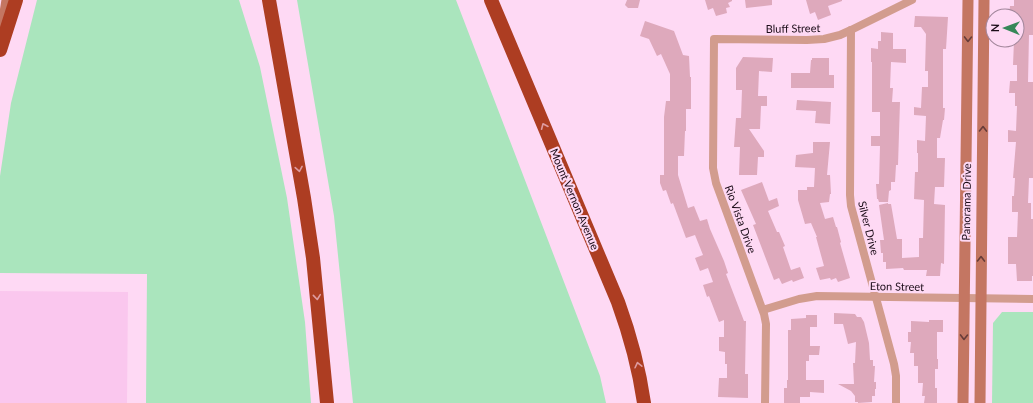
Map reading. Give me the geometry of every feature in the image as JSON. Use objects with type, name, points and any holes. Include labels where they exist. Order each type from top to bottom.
[{"type":"highway","points":[[0,50],[16,0]]},
{"type":"highway","points":[[260,0],[269,26],[292,130]]},
{"type":"highway","points":[[269,0],[304,198],[313,258],[327,403]]},
{"type":"highway","name":"Mount Vernon Avenue","points":[[491,0],[618,302],[634,351],[640,375],[644,403]]},
{"type":"main road","points":[[0,41],[7,0]]},
{"type":"main road","name":"Panorama Drive","points":[[963,403],[968,0]]},
{"type":"main road","name":"Panorama Drive","points":[[980,403],[984,0]]},
{"type":"street","name":"Bluff Street","points":[[714,40],[824,39],[840,35],[912,0]]},
{"type":"street","name":"Silver Drive","points":[[851,30],[851,206],[894,364],[896,376],[896,403]]},
{"type":"street","name":"Rio Vista Drive","points":[[714,40],[714,168],[716,183],[763,310],[766,324],[765,403]]},
{"type":"street","name":"Eton Street","points":[[763,310],[799,299],[817,296],[1033,299]]},
{"type":"shaded area","points":[[0,291],[128,292],[127,403],[0,403]]},
{"type":"green space","points":[[37,0],[239,0],[260,67],[287,198],[305,322],[311,403],[146,403],[147,274],[0,273],[0,176],[11,103]]},
{"type":"green space","points":[[297,0],[456,0],[600,376],[606,403],[353,403],[334,216]]},
{"type":"green space","points":[[1002,312],[1033,312],[1033,403],[992,403],[993,323]]},
{"type":"building","points":[[627,0],[640,0],[638,8],[628,8],[625,5]]},
{"type":"building","points":[[705,0],[732,1],[728,3],[730,7],[726,8],[727,13],[716,16],[713,8],[708,10]]},
{"type":"building","points":[[745,0],[772,0],[772,5],[746,8]]},
{"type":"building","points":[[806,0],[842,1],[828,6],[831,15],[818,20],[815,12],[810,14]]},
{"type":"building","points":[[1014,0],[1033,0],[1033,35],[1029,35],[1028,82],[1033,82],[1033,178],[1029,178],[1028,203],[1031,203],[1031,219],[1033,219],[1032,281],[1017,281],[1016,264],[1008,264],[1008,237],[1017,237],[1018,212],[1012,212],[1016,142],[1008,142],[1008,130],[1016,131],[1017,106],[1015,106],[1015,93],[1009,93],[1010,81],[1017,81],[1017,65],[1013,65],[1014,48],[1025,48],[1025,8],[1010,8],[1010,6],[1014,6]]},
{"type":"building","points":[[915,16],[948,17],[946,49],[943,49],[944,120],[940,138],[937,138],[937,158],[945,158],[944,187],[935,187],[934,204],[945,205],[944,264],[941,263],[940,276],[926,276],[927,270],[904,270],[903,268],[886,269],[886,262],[883,262],[883,253],[881,253],[880,240],[884,240],[879,205],[888,203],[891,204],[897,239],[902,239],[902,258],[919,257],[919,238],[923,238],[924,200],[914,199],[915,172],[918,172],[917,140],[925,141],[926,116],[914,115],[914,107],[921,108],[922,87],[928,87],[928,71],[925,71],[926,34],[921,27],[914,27]]},
{"type":"building","points":[[645,21],[674,31],[683,55],[689,56],[691,77],[691,109],[686,109],[684,156],[678,156],[678,175],[688,208],[694,206],[700,221],[707,219],[724,261],[728,273],[726,274],[744,321],[746,321],[745,374],[748,374],[748,398],[718,397],[719,378],[727,378],[725,352],[719,351],[719,337],[724,337],[724,320],[719,322],[709,296],[707,297],[703,285],[713,282],[708,268],[700,271],[695,258],[703,255],[695,235],[686,238],[673,203],[671,204],[666,190],[663,191],[660,183],[660,175],[664,175],[664,117],[666,101],[670,101],[670,74],[661,54],[657,56],[649,39],[640,36]]},
{"type":"building","points":[[881,32],[893,33],[893,49],[906,49],[906,63],[891,62],[890,88],[893,88],[892,102],[900,102],[898,165],[896,165],[895,182],[891,182],[888,202],[879,202],[877,199],[876,184],[879,184],[880,146],[871,146],[871,136],[880,136],[880,112],[872,112],[871,48],[878,49],[878,41],[881,41]]},
{"type":"building","points":[[743,57],[773,58],[772,72],[759,71],[758,96],[767,96],[767,106],[761,106],[760,129],[749,129],[764,151],[764,157],[758,157],[757,175],[739,175],[740,147],[734,147],[736,118],[741,118],[742,90],[736,90],[736,68]]},
{"type":"building","points":[[812,58],[829,58],[829,75],[834,75],[834,88],[791,88],[791,73],[810,73]]},
{"type":"building","points":[[797,100],[831,102],[830,124],[815,123],[816,111],[796,110]]},
{"type":"building","points":[[813,142],[830,142],[827,175],[830,175],[831,194],[829,202],[820,203],[825,219],[833,217],[837,227],[850,278],[838,282],[836,278],[831,280],[830,278],[820,280],[816,268],[824,266],[817,237],[811,223],[805,224],[798,200],[798,190],[807,190],[807,187],[814,187],[815,168],[795,167],[796,155],[813,153]]},
{"type":"building","points":[[762,182],[769,201],[777,198],[779,206],[768,211],[785,246],[783,247],[791,270],[800,267],[804,278],[793,282],[792,280],[782,284],[779,278],[774,280],[753,225],[756,224],[741,190]]},
{"type":"building","points":[[834,313],[855,314],[857,317],[861,317],[864,322],[869,343],[870,360],[873,360],[873,366],[875,366],[874,382],[876,382],[876,389],[875,396],[872,396],[872,402],[855,402],[855,396],[851,391],[838,384],[854,384],[853,363],[855,363],[856,342],[848,344],[843,324],[834,324]]},
{"type":"building","points":[[806,315],[817,315],[817,327],[810,327],[810,346],[820,346],[819,355],[809,355],[809,361],[806,361],[806,380],[824,380],[824,393],[810,392],[810,397],[800,397],[800,403],[784,403],[784,388],[787,388],[788,380],[788,330],[791,330],[791,319],[806,318]]},
{"type":"building","points":[[929,320],[943,320],[943,332],[937,332],[938,369],[935,369],[935,388],[937,388],[937,403],[924,403],[925,396],[922,396],[923,383],[918,383],[918,366],[914,366],[914,353],[910,353],[911,342],[908,342],[908,332],[911,332],[911,321],[929,322]]}]
